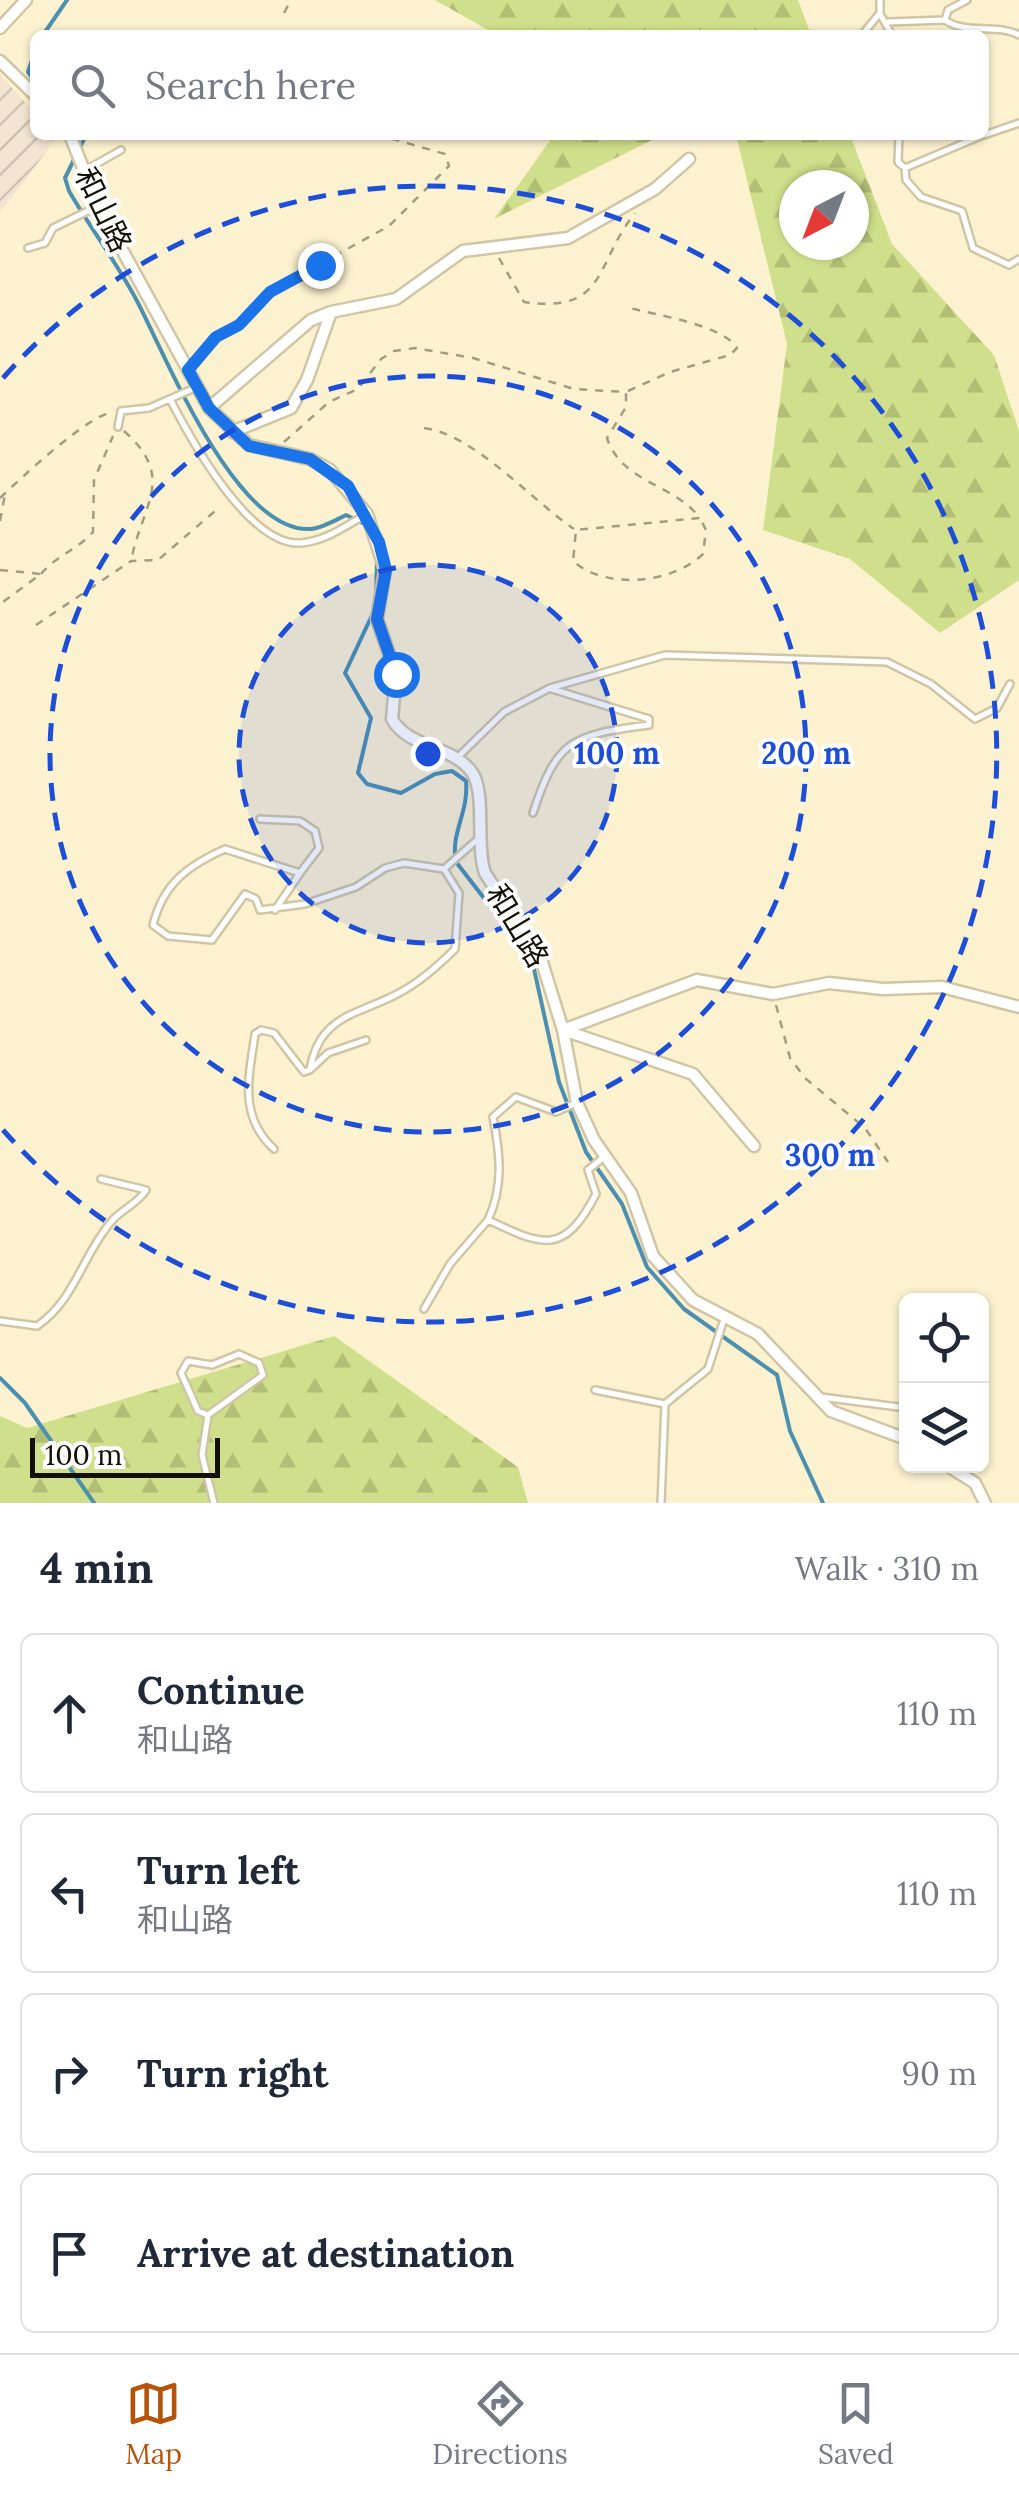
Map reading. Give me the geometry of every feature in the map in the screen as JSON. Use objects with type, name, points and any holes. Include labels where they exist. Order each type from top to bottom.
[{"type":"street","points":[[0,28],[26,0]]},
{"type":"street","points":[[0,61],[30,91]]},
{"type":"street","name":"和山路","points":[[72,140],[98,206],[209,408],[249,446],[310,459],[330,470],[367,514],[386,570],[377,619],[396,674],[392,719],[421,744],[457,758],[472,772],[477,785],[485,873],[541,959],[564,1030],[576,1103],[605,1156],[632,1192],[653,1256],[692,1300],[758,1334],[813,1396],[847,1419],[899,1437]]},
{"type":"street","points":[[209,408],[311,320],[396,299],[463,251],[568,238],[655,189],[688,159]]},
{"type":"street","points":[[232,432],[291,408],[308,380],[331,312]]},
{"type":"street","points":[[564,1030],[697,980],[773,994],[829,983],[883,988],[942,987],[1019,1007]]},
{"type":"street","points":[[564,1030],[692,1074],[754,1146]]},
{"type":"street","points":[[959,1473],[975,1483],[986,1503]]},
{"type":"lane","points":[[866,30],[880,14],[880,0]]},
{"type":"lane","points":[[945,20],[948,10],[966,0]]},
{"type":"lane","points":[[880,14],[890,30]]},
{"type":"lane","points":[[888,22],[945,20],[954,26],[1006,28],[1019,35]]},
{"type":"lane","points":[[989,133],[1019,123]]},
{"type":"lane","points":[[899,140],[898,162],[920,197],[962,211],[973,248],[1008,265],[1019,259]]},
{"type":"lane","points":[[905,168],[972,140]]},
{"type":"lane","points":[[82,173],[120,150]]},
{"type":"lane","points":[[28,248],[45,243],[53,228],[98,206]]},
{"type":"lane","points":[[118,427],[120,411],[170,399],[197,387]]},
{"type":"lane","points":[[170,399],[222,489],[278,536],[297,544],[325,538],[367,514]]},
{"type":"lane","points":[[457,758],[504,712],[550,688],[665,656],[888,662],[931,684],[976,719],[998,708],[1010,684]]},
{"type":"lane","points":[[533,813],[549,765],[566,744],[649,725],[650,719],[550,688]]},
{"type":"lane","points":[[260,819],[300,821],[315,831],[319,848],[274,910]]},
{"type":"lane","points":[[444,869],[479,838]]},
{"type":"lane","points":[[300,872],[225,849],[176,878],[160,896],[153,925],[168,936],[212,940],[245,894],[256,898],[260,910],[274,910],[356,887],[386,868],[404,863],[444,869],[459,893],[455,949],[397,995],[338,1020],[313,1049],[310,1070]]},
{"type":"lane","points":[[274,1149],[262,1138],[246,1100],[255,1034],[261,1030],[274,1033],[304,1072],[328,1054],[366,1040]]},
{"type":"lane","points":[[424,1309],[450,1264],[488,1220],[497,1201],[501,1157],[494,1118],[516,1096],[556,1112],[576,1103]]},
{"type":"lane","points":[[488,1220],[536,1243],[562,1238],[596,1194],[588,1170],[605,1156]]},
{"type":"lane","points":[[0,1321],[37,1326],[55,1314],[111,1221],[146,1190],[101,1179]]},
{"type":"lane","points":[[661,1503],[666,1404],[708,1369],[724,1316]]},
{"type":"lane","points":[[208,1415],[198,1411],[181,1373],[188,1361],[212,1365],[239,1354],[259,1363],[263,1375],[208,1415],[202,1455],[214,1503]]},
{"type":"lane","points":[[595,1390],[666,1404]]},
{"type":"lane","points":[[813,1396],[899,1407]]},
{"type":"path","points":[[284,13],[290,0]]},
{"type":"path","points":[[188,370],[216,337],[239,325],[270,292],[389,226],[449,166],[445,154],[396,140]]},
{"type":"path","points":[[491,245],[524,302],[546,305],[584,298],[597,282],[614,239],[655,189]]},
{"type":"path","points":[[271,452],[310,424],[329,402],[358,389],[381,359],[394,351],[415,348],[472,358],[574,389],[626,392],[670,372],[730,355],[737,348],[732,340],[712,331],[630,308]]},
{"type":"path","points":[[576,530],[573,561],[586,572],[638,582],[693,564],[703,554],[706,530],[700,518],[672,494],[624,468],[612,454],[607,438],[626,408],[626,392]]},
{"type":"path","points":[[0,498],[105,412],[120,411]]},
{"type":"path","points":[[0,604],[42,574],[58,555],[81,546],[93,532],[94,480],[118,427],[146,451],[156,474],[131,561]]},
{"type":"path","points":[[424,428],[444,431],[470,446],[576,530],[700,518]]},
{"type":"path","points":[[0,521],[6,493]]},
{"type":"path","points":[[36,625],[131,561],[158,560],[215,512]]},
{"type":"path","points":[[0,570],[42,574]]},
{"type":"path","points":[[773,994],[790,1058],[805,1078],[865,1128],[888,1162]]},
{"type":"shaded area","points":[[0,75],[30,108],[30,140],[55,140],[0,213]]},
{"type":"green space","points":[[435,0],[798,0],[809,30],[488,30]]},
{"type":"green space","points":[[550,140],[652,140],[494,219]]},
{"type":"green space","points":[[737,140],[852,140],[863,170],[779,170],[779,260],[869,260],[869,184],[892,244],[994,355],[1019,431],[1019,580],[940,633],[850,559],[763,530],[787,344]]},
{"type":"green space","points":[[334,1336],[518,1467],[528,1503],[0,1503],[0,1416],[27,1428]]},
{"type":"waterway","points":[[46,30],[67,0]]},
{"type":"waterway","points":[[30,66],[30,75]]},
{"type":"waterway","points":[[84,140],[65,178],[69,191],[129,287],[185,399],[231,474],[256,503],[283,523],[311,529],[346,515],[367,525]]},
{"type":"waterway","points":[[376,599],[377,558]]},
{"type":"waterway","points":[[373,613],[345,673],[371,718],[358,773],[367,784],[401,793],[435,774],[452,771],[466,781],[455,842],[456,862],[532,960],[559,1082],[586,1152],[622,1204],[647,1267],[684,1309],[777,1375],[790,1431],[823,1503]]},
{"type":"waterway","points":[[0,1378],[25,1403],[94,1503]]},
{"type":"route","points":[[320,265],[304,270],[270,292],[239,325],[216,337],[188,370],[209,408],[249,446],[310,459],[348,486],[367,514],[379,542],[386,570],[377,619],[379,636],[396,674]]}]
